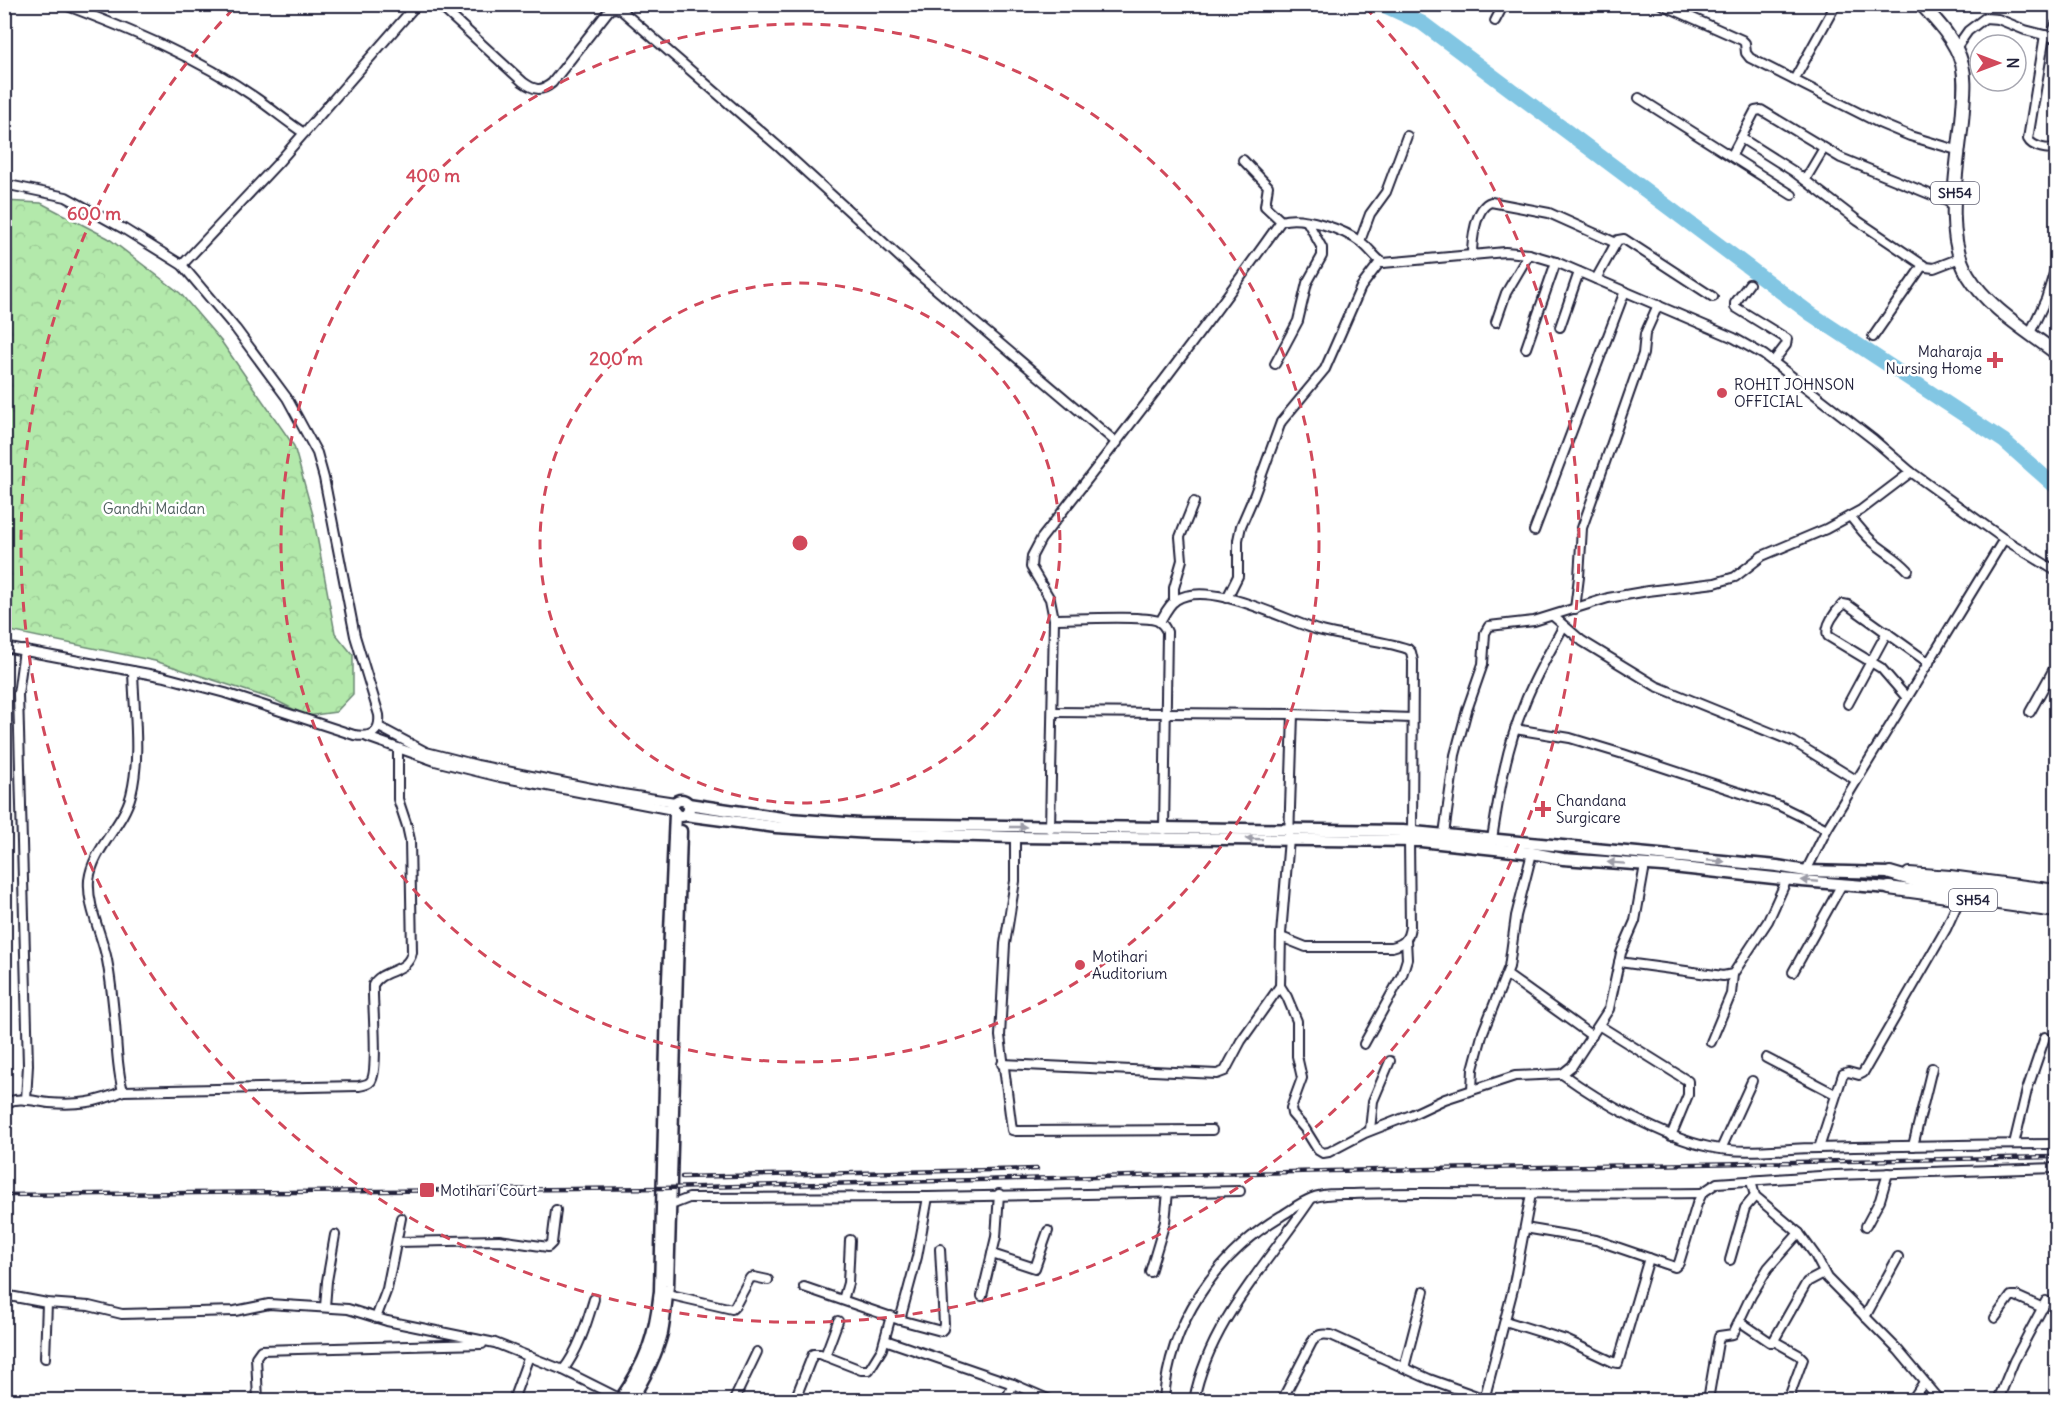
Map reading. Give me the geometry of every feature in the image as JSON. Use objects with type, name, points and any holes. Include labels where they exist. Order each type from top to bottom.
[{"type":"main road","name":"SH54","points":[[1921,4],[1945,31],[1956,48],[1964,75],[1960,151],[1954,204],[1960,258],[1969,277],[1983,294],[2056,353]]},
{"type":"main road","points":[[680,810],[850,824],[1050,832],[1411,836],[1444,834],[1806,871],[1890,873],[1922,882],[2056,902]]},
{"type":"main road","points":[[680,810],[814,830],[1015,837],[1050,832]]},
{"type":"main road","points":[[624,1400],[642,1382],[659,1344],[667,1294],[680,810]]},
{"type":"main road","points":[[624,1400],[653,1338],[660,1290],[667,1003],[680,810]]},
{"type":"main road","points":[[1411,836],[1563,859],[1889,888],[1922,882]]},
{"type":"main road","name":"SH54","points":[[1890,873],[1950,877],[2056,891]]},
{"type":"main road","name":"SH54","points":[[1889,888],[2056,911]]},
{"type":"street","points":[[62,4],[116,24],[210,70],[256,98],[304,133]]},
{"type":"street","points":[[182,265],[304,133],[417,4]]},
{"type":"street","points":[[438,4],[523,82],[535,89],[546,88],[552,84],[608,11],[614,8],[621,10],[780,148],[942,294],[1118,443]]},
{"type":"street","points":[[1495,21],[1504,4]]},
{"type":"street","points":[[1661,4],[1744,41],[1746,53],[1750,58],[1794,80],[1910,136],[1960,151]]},
{"type":"street","points":[[1794,80],[1836,4]]},
{"type":"street","points":[[1956,48],[1968,31],[1985,18],[1998,19],[2025,30],[2051,36]]},
{"type":"street","points":[[2056,24],[2051,36],[2028,139],[2036,146],[2053,149],[2056,147]]},
{"type":"street","points":[[1639,98],[1792,195]]},
{"type":"street","points":[[1732,155],[1755,111],[1759,110],[1841,158],[1954,204]]},
{"type":"street","points":[[1359,241],[1370,214],[1386,192],[1407,136]]},
{"type":"street","points":[[1741,138],[1805,180],[1858,221],[1923,265],[1934,268],[1960,258]]},
{"type":"street","points":[[1805,180],[1824,148]]},
{"type":"street","points":[[1243,160],[1268,186],[1266,208],[1281,221]]},
{"type":"street","points":[[4,184],[66,197],[182,265],[259,358],[297,414],[317,453],[331,506],[355,636],[379,715],[379,727],[376,733],[367,737]]},
{"type":"street","points":[[1472,256],[1473,238],[1481,210],[1483,205],[1491,202],[1550,213],[1616,243]]},
{"type":"street","points":[[1050,832],[1054,618],[1050,599],[1031,567],[1032,556],[1041,539],[1118,443],[1227,298],[1281,221],[1293,218],[1341,230],[1359,241],[1380,262],[1387,264],[1505,252],[1529,254],[1556,262],[1734,338],[1773,362],[1874,440],[1911,472],[2004,539],[2056,571]]},
{"type":"street","points":[[1275,364],[1298,321],[1307,283],[1322,256],[1322,248],[1307,222]]},
{"type":"street","points":[[1596,279],[1620,239],[1626,240],[1713,297]]},
{"type":"street","points":[[1496,321],[1506,293],[1529,254]]},
{"type":"street","points":[[1227,598],[1238,576],[1238,540],[1241,526],[1281,422],[1325,369],[1361,287],[1380,262]]},
{"type":"street","points":[[1526,348],[1556,262]]},
{"type":"street","points":[[1873,337],[1923,265]]},
{"type":"street","points":[[2030,333],[2046,299],[2056,267]]},
{"type":"street","points":[[1560,327],[1579,272]]},
{"type":"street","points":[[1749,284],[1735,303],[1735,307],[1787,339],[1786,345],[1773,362]]},
{"type":"street","points":[[1534,531],[1625,291]]},
{"type":"street","points":[[1575,609],[1582,528],[1644,350],[1645,334],[1658,305]]},
{"type":"street","points":[[1444,834],[1455,755],[1467,710],[1484,664],[1486,629],[1492,625],[1534,621],[1608,598],[1715,583],[1735,577],[1762,556],[1826,529],[1850,516],[1873,502],[1911,472]]},
{"type":"street","points":[[1160,622],[1174,601],[1174,588],[1181,565],[1180,537],[1194,502]]},
{"type":"street","points":[[1850,516],[1870,540],[1890,556],[1897,558],[1908,570]]},
{"type":"street","points":[[1806,871],[1827,829],[2004,539]]},
{"type":"street","points":[[1174,601],[1200,595],[1227,598],[1316,629],[1408,649],[1411,652],[1413,661],[1410,927],[1406,940],[1407,959],[1401,975],[1364,1044]]},
{"type":"street","points":[[1907,698],[1887,674],[1871,660],[1828,636],[1827,628],[1841,605],[1846,604],[1929,663]]},
{"type":"street","points":[[1553,616],[1563,627],[1582,641],[1656,686],[1794,742],[1857,780]]},
{"type":"street","points":[[1054,618],[1145,619],[1160,622],[1164,626],[1167,632],[1164,833]]},
{"type":"street","points":[[1492,839],[1502,781],[1515,729],[1524,703],[1563,627]]},
{"type":"street","points":[[1848,704],[1887,632]]},
{"type":"street","points":[[4,647],[165,677],[225,693],[435,760],[514,780],[680,810]]},
{"type":"street","points":[[24,650],[18,694],[28,1065],[26,1100]]},
{"type":"street","points":[[2030,712],[2056,665]]},
{"type":"street","points":[[123,1092],[117,1060],[115,1022],[106,958],[92,908],[89,881],[99,852],[122,818],[131,795],[135,753],[134,672]]},
{"type":"street","points":[[1053,712],[1293,714],[1412,718]]},
{"type":"street","points":[[1002,1064],[1220,1074],[1225,1071],[1241,1041],[1280,986],[1293,714]]},
{"type":"street","points":[[379,727],[426,752],[529,777],[616,793],[680,810]]},
{"type":"street","points":[[1515,729],[1570,738],[1623,754],[1780,806],[1827,829]]},
{"type":"street","points":[[4,1108],[13,1100],[48,1103],[90,1102],[100,1101],[123,1092],[359,1086],[369,1083],[372,1079],[374,1065],[374,985],[379,977],[409,962],[412,952],[410,840],[398,800],[399,748]]},
{"type":"street","points":[[1015,837],[1015,881],[1005,944],[1000,1003],[1002,1064],[1011,1128],[1016,1131],[1212,1130]]},
{"type":"street","points":[[1472,1090],[1473,1069],[1483,1032],[1507,975],[1516,916],[1532,853]]},
{"type":"street","points":[[1280,986],[1287,996],[1297,1021],[1297,1056],[1302,1078],[1291,1108],[1292,1114],[1318,1150],[1323,1153],[1334,1151],[1370,1130],[1472,1090],[1515,1076],[1562,1074],[1572,1066],[1609,1009],[1620,953],[1635,921],[1645,865]]},
{"type":"street","points":[[1711,1042],[1731,994],[1733,974],[1768,921],[1787,879]]},
{"type":"street","points":[[1793,972],[1842,884]]},
{"type":"street","points":[[1819,1148],[1843,1074],[1863,1073],[1946,929],[1960,898]]},
{"type":"street","points":[[1281,937],[1300,946],[1322,948],[1392,947],[1406,940]]},
{"type":"street","points":[[1619,962],[1723,976],[1733,974]]},
{"type":"street","points":[[1507,975],[1592,1036]]},
{"type":"street","points":[[1600,1026],[1688,1081],[1688,1095],[1671,1136]]},
{"type":"street","points":[[2013,1144],[2027,1090],[2045,1038]]},
{"type":"street","points":[[1766,1058],[1835,1094]]},
{"type":"street","points":[[1370,1130],[1373,1101],[1390,1061]]},
{"type":"street","points":[[1913,1146],[1932,1068]]},
{"type":"street","points":[[1562,1074],[1589,1093],[1671,1136],[1721,1149],[2056,1144]]},
{"type":"street","points":[[1721,1149],[1752,1080]]},
{"type":"street","points":[[1525,1228],[1596,1240],[1673,1267],[1678,1266],[1702,1193],[1717,1183],[1888,1173],[2056,1168]]},
{"type":"street","points":[[1866,1226],[1880,1200],[1888,1173]]},
{"type":"street","points":[[1751,1181],[1755,1196],[1799,1233],[1815,1255],[1824,1274],[1898,1350],[1940,1401]]},
{"type":"street","points":[[671,1205],[689,1198],[928,1197],[1240,1191]]},
{"type":"street","points":[[1150,1272],[1165,1221],[1168,1192]]},
{"type":"street","points":[[1164,1401],[1178,1335],[1189,1311],[1210,1279],[1240,1246],[1258,1231],[1312,1198],[1328,1195],[1395,1193],[1702,1193]]},
{"type":"street","points":[[982,1296],[998,1226],[999,1194]]},
{"type":"street","points":[[1282,1401],[1312,1342],[1318,1335],[1331,1335],[1404,1368],[1484,1400],[1505,1321],[1532,1194]]},
{"type":"street","points":[[1730,1260],[1745,1208],[1755,1196]]},
{"type":"street","points":[[900,1320],[916,1264],[928,1197]]},
{"type":"street","points":[[1194,1401],[1198,1378],[1217,1335],[1249,1284],[1312,1198]]},
{"type":"street","points":[[397,1242],[499,1240],[548,1247],[552,1243],[556,1210]]},
{"type":"street","points":[[376,1318],[387,1289],[401,1218]]},
{"type":"street","points":[[992,1254],[1035,1268],[1048,1231]]},
{"type":"street","points":[[1708,1400],[1719,1336],[1732,1335],[1768,1268],[1799,1233]]},
{"type":"street","points":[[325,1307],[335,1235]]},
{"type":"street","points":[[843,1300],[848,1283],[850,1240]]},
{"type":"street","points":[[804,1287],[936,1331],[944,1329],[940,1249]]},
{"type":"street","points":[[1865,1317],[1898,1257]]},
{"type":"street","points":[[1505,1321],[1566,1340],[1618,1363],[1649,1258]]},
{"type":"street","points":[[1774,1341],[1807,1282],[1824,1274]]},
{"type":"street","points":[[667,1294],[732,1309],[750,1278],[768,1280]]},
{"type":"street","points":[[1404,1368],[1424,1291]]},
{"type":"street","points":[[4,1295],[47,1303],[89,1306],[129,1314],[235,1311],[269,1304],[357,1311],[376,1318],[495,1343],[563,1370],[624,1400]]},
{"type":"street","points":[[1995,1318],[2012,1296],[2044,1304],[2014,1361],[1998,1401]]},
{"type":"street","points":[[563,1370],[569,1363],[594,1299]]},
{"type":"street","points":[[45,1359],[47,1303]]},
{"type":"street","points":[[796,1397],[812,1356],[818,1353],[861,1370],[867,1371],[871,1368],[885,1340],[891,1316]]},
{"type":"street","points":[[825,1356],[838,1321]]},
{"type":"street","points":[[1739,1321],[1770,1342],[1774,1341],[1803,1359],[1788,1401]]},
{"type":"street","points":[[885,1340],[1013,1384],[1050,1401]]},
{"type":"street","points":[[259,1400],[256,1357],[261,1350],[495,1343]]},
{"type":"street","points":[[734,1401],[757,1352]]},
{"type":"street","points":[[513,1401],[529,1356]]},
{"type":"street","points":[[1912,1401],[1924,1382]]},
{"type":"street","points":[[1006,1401],[1013,1384]]},
{"type":"green space","name":"Gandhi Maidan","points":[[4,201],[41,203],[108,238],[180,293],[221,341],[294,446],[313,515],[335,633],[353,655],[353,694],[336,712],[307,716],[275,700],[155,661],[5,630]]},
{"type":"waterway","points":[[1381,4],[1422,23],[1811,314],[2004,441],[2056,487]]},
{"type":"railway","points":[[4,1195],[663,1188],[1331,1171],[2056,1157]]},
{"type":"railway","points":[[682,1177],[1037,1169]]},
{"type":"place","name":"Maharaja Nursing Home","points":[[1995,360]]},
{"type":"place","name":"ROHIT JOHNSON OFFICIAL","points":[[1722,393]]},
{"type":"place","name":"Chandana Surgicare","points":[[1543,809]]},
{"type":"place","name":"Motihari Auditorium","points":[[1080,965]]},
{"type":"place","name":"Motihari Court","points":[[427,1190]]}]
